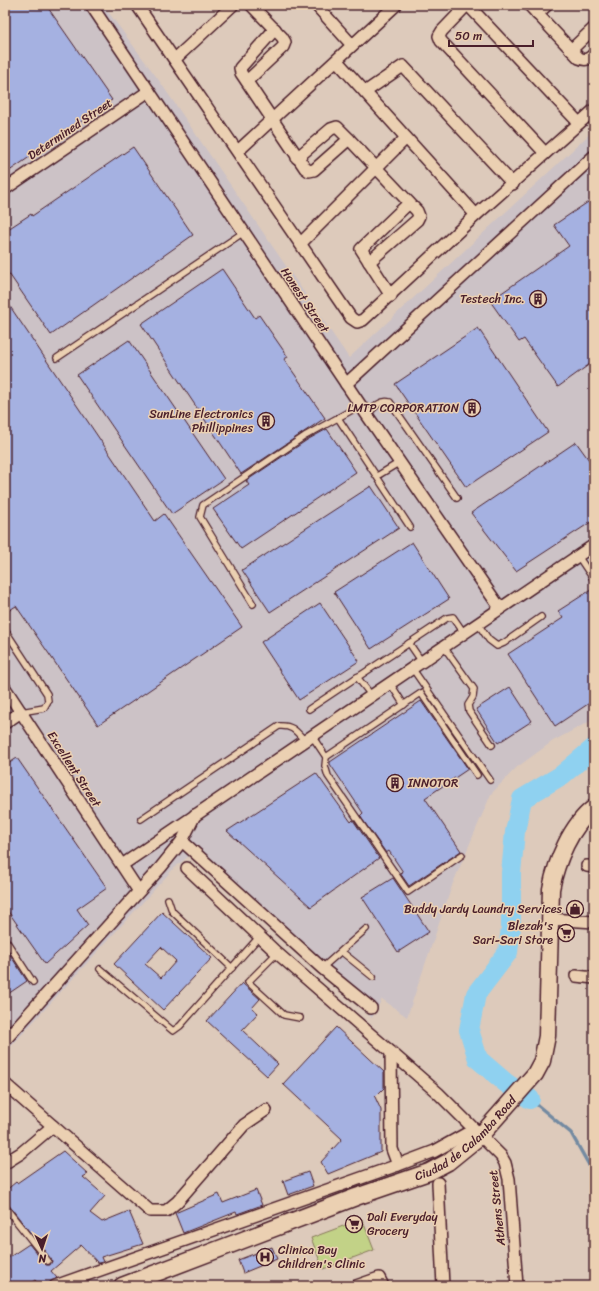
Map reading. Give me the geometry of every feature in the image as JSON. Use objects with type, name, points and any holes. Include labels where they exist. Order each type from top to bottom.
[{"type":"main road","name":"Ciudad de Calamba Road","points":[[122,1286],[356,1197],[429,1172],[448,1162],[477,1133],[497,1119],[535,1074],[542,1061],[547,1036],[551,889],[558,865],[574,831],[588,812],[594,808]]},
{"type":"street","name":"Honest Street","points":[[91,5],[346,384],[500,608]]},
{"type":"street","points":[[137,5],[352,318],[357,322],[363,320],[391,296],[476,215],[513,184],[594,110]]},
{"type":"street","points":[[175,59],[233,5]]},
{"type":"street","points":[[247,81],[283,47],[285,42],[275,29],[251,5]]},
{"type":"street","points":[[316,5],[352,45]]},
{"type":"street","points":[[546,153],[441,41],[439,36],[442,31],[468,5],[579,123]]},
{"type":"street","points":[[529,5],[571,50],[584,60],[589,59],[594,54]]},
{"type":"street","points":[[537,14],[547,5]]},
{"type":"street","points":[[238,151],[337,61],[389,7]]},
{"type":"street","points":[[571,50],[594,28]]},
{"type":"street","points":[[275,29],[240,68],[241,74],[297,158],[309,171],[314,170],[349,139]]},
{"type":"street","points":[[337,61],[476,215]]},
{"type":"street","points":[[365,92],[397,68],[403,66],[513,184]]},
{"type":"street","name":"Determined Street","points":[[5,189],[149,91]]},
{"type":"street","points":[[297,158],[331,129],[337,127],[376,166],[417,211],[419,216],[417,220],[369,262]]},
{"type":"street","points":[[301,243],[376,166],[406,138]]},
{"type":"street","points":[[346,384],[594,156]]},
{"type":"street","points":[[391,296],[361,249],[409,203]]},
{"type":"street","points":[[122,865],[195,814],[594,545]]},
{"type":"street","name":"Excellent Street","points":[[5,688],[138,890]]},
{"type":"street","points":[[5,722],[21,712]]},
{"type":"street","points":[[5,1040],[138,890],[161,867],[182,841],[195,814]]},
{"type":"street","points":[[182,841],[322,968],[371,1008]]},
{"type":"street","name":"Athens Street","points":[[188,868],[259,937],[438,1093],[501,1156],[508,1171],[517,1286]]},
{"type":"street","points":[[550,919],[594,922]]},
{"type":"street","points":[[576,976],[594,978]]},
{"type":"street","points":[[391,1052],[392,1149],[398,1165]]},
{"type":"street","points":[[5,1084],[150,1211],[166,1210],[178,1202],[244,1125],[266,1110]]},
{"type":"street","points":[[5,1163],[21,1152],[52,1126]]},
{"type":"street","points":[[55,1286],[398,1165],[477,1133]]},
{"type":"street","points":[[438,1184],[443,1286]]},
{"type":"street","points":[[356,1286],[379,1278],[384,1286]]},
{"type":"lane","points":[[57,358],[244,232]]},
{"type":"lane","points":[[253,604],[200,517],[203,505],[305,436],[338,418],[364,410],[379,403],[386,401],[390,402],[457,498]]},
{"type":"lane","points":[[338,418],[410,527]]},
{"type":"lane","points":[[377,476],[400,462]]},
{"type":"lane","points":[[578,556],[594,580]]},
{"type":"lane","points":[[309,709],[451,616],[464,633]]},
{"type":"lane","points":[[478,624],[489,640],[497,646],[504,643],[541,617]]},
{"type":"lane","points":[[5,630],[47,694],[48,701],[44,708],[21,712]]},
{"type":"lane","points":[[408,643],[422,662]]},
{"type":"lane","points":[[444,647],[474,689],[473,697],[468,705],[469,711],[492,745]]},
{"type":"lane","points":[[412,668],[490,780]]},
{"type":"lane","points":[[357,677],[371,695]]},
{"type":"lane","points":[[390,683],[404,704]]},
{"type":"lane","points":[[462,856],[408,892],[328,776],[325,766],[326,757],[421,693],[477,775]]},
{"type":"lane","points":[[141,819],[279,726],[287,725],[294,728],[308,738],[326,757]]},
{"type":"lane","points":[[168,899],[172,911],[232,968]]},
{"type":"lane","points":[[322,968],[342,952],[366,929]]},
{"type":"lane","points":[[100,969],[173,1031],[180,1026],[259,937]]},
{"type":"lane","points":[[5,939],[33,982]]},
{"type":"lane","points":[[342,952],[374,977]]},
{"type":"lane","points":[[277,953],[248,982],[284,1015],[300,1018]]},
{"type":"lane","points":[[5,1207],[48,1261]]},
{"type":"shaded area","points":[[5,5],[103,5],[158,79],[349,358],[594,130],[594,719],[553,741],[516,768],[491,794],[453,883],[407,1017],[382,999],[372,1018],[189,856],[174,868],[5,1053]]},
{"type":"green space","points":[[362,1219],[374,1250],[323,1269],[311,1238]]},
{"type":"building","points":[[5,5],[46,5],[112,100],[5,174]]},
{"type":"building","points":[[133,147],[193,235],[51,335],[5,268],[5,231],[31,214],[32,216]]},
{"type":"building","points":[[594,198],[594,361],[558,387],[524,339],[519,342],[490,301],[569,246],[554,225]]},
{"type":"building","points":[[222,269],[255,318],[259,315],[288,357],[284,359],[325,418],[241,474],[141,324]]},
{"type":"building","points":[[5,299],[155,521],[164,514],[242,627],[98,725],[16,606],[5,613]]},
{"type":"building","name":"LMTP CORPORATION","points":[[478,328],[548,432],[466,487],[395,384]]},
{"type":"building","points":[[129,340],[224,479],[172,514],[77,375]]},
{"type":"building","points":[[327,429],[356,472],[241,549],[213,509],[249,485],[246,481],[307,440]]},
{"type":"building","points":[[576,442],[594,467],[594,520],[516,571],[471,513]]},
{"type":"building","points":[[371,486],[399,528],[270,612],[242,570]]},
{"type":"building","points":[[412,542],[449,599],[371,649],[334,592]]},
{"type":"building","points":[[594,588],[594,700],[555,726],[508,654],[563,618],[558,611]]},
{"type":"building","points":[[320,603],[359,661],[299,700],[261,642]]},
{"type":"building","points":[[510,687],[532,721],[498,743],[476,709]]},
{"type":"building","name":"INNOTOR","points":[[421,701],[468,769],[425,798],[461,851],[409,886],[400,873],[403,872],[389,851],[386,853],[360,816],[363,813],[330,762]]},
{"type":"building","points":[[17,758],[107,888],[77,909],[88,925],[45,964],[5,907],[5,766]]},
{"type":"building","points":[[316,773],[351,822],[353,820],[379,858],[311,907],[227,831]]},
{"type":"building","points":[[393,878],[429,932],[398,952],[362,897]]},
{"type":"building","points":[[162,912],[212,958],[163,1010],[114,964]],"holes":[[[161,947],[176,961],[161,978],[145,964]]]},
{"type":"building","points":[[5,947],[27,981],[5,996]]},
{"type":"building","points":[[242,983],[260,999],[252,1008],[258,1013],[242,1030],[278,1064],[267,1076],[207,1021]]},
{"type":"building","points":[[336,1027],[384,1072],[384,1088],[375,1097],[381,1110],[381,1152],[328,1174],[321,1162],[342,1139],[283,1084]]},
{"type":"building","points":[[63,1151],[88,1174],[83,1177],[105,1196],[90,1213],[102,1222],[129,1211],[143,1244],[101,1257],[103,1262],[98,1263],[81,1245],[51,1271],[57,1278],[48,1284],[41,1286],[35,1280],[27,1286],[5,1286],[5,1260],[29,1244],[46,1265],[50,1265],[52,1261],[8,1204],[5,1203],[5,1191]]},
{"type":"building","points":[[308,1172],[313,1186],[288,1195],[283,1181]]},
{"type":"building","points":[[256,1190],[262,1205],[237,1214],[236,1212],[183,1233],[175,1213],[219,1194],[223,1203]]},
{"type":"building","points":[[272,1247],[277,1259],[243,1273],[238,1260]]},
{"type":"waterway","points":[[530,1099],[506,1083],[478,1059],[469,1030],[476,994],[508,952],[511,927],[511,873],[515,832],[522,799],[562,775],[594,748]]},
{"type":"waterway","points":[[530,1099],[571,1133],[589,1165],[594,1181]]},
{"type":"place","name":"Testech Inc.","points":[[538,299]]},
{"type":"place","name":"LMTP CORPORATION","points":[[472,408]]},
{"type":"place","name":"SunLine Electronics Phillippines","points":[[266,421]]},
{"type":"place","name":"INNOTOR","points":[[395,783]]},
{"type":"place","name":"Buddy Jardy Laundry Services","points":[[575,909]]},
{"type":"place","name":"Blezah's Sari-Sari Store","points":[[566,933]]},
{"type":"place","name":"Dali Everyday Grocery","points":[[354,1224]]},
{"type":"place","name":"Clinica Bay Children's Clinic","points":[[265,1257]]}]
